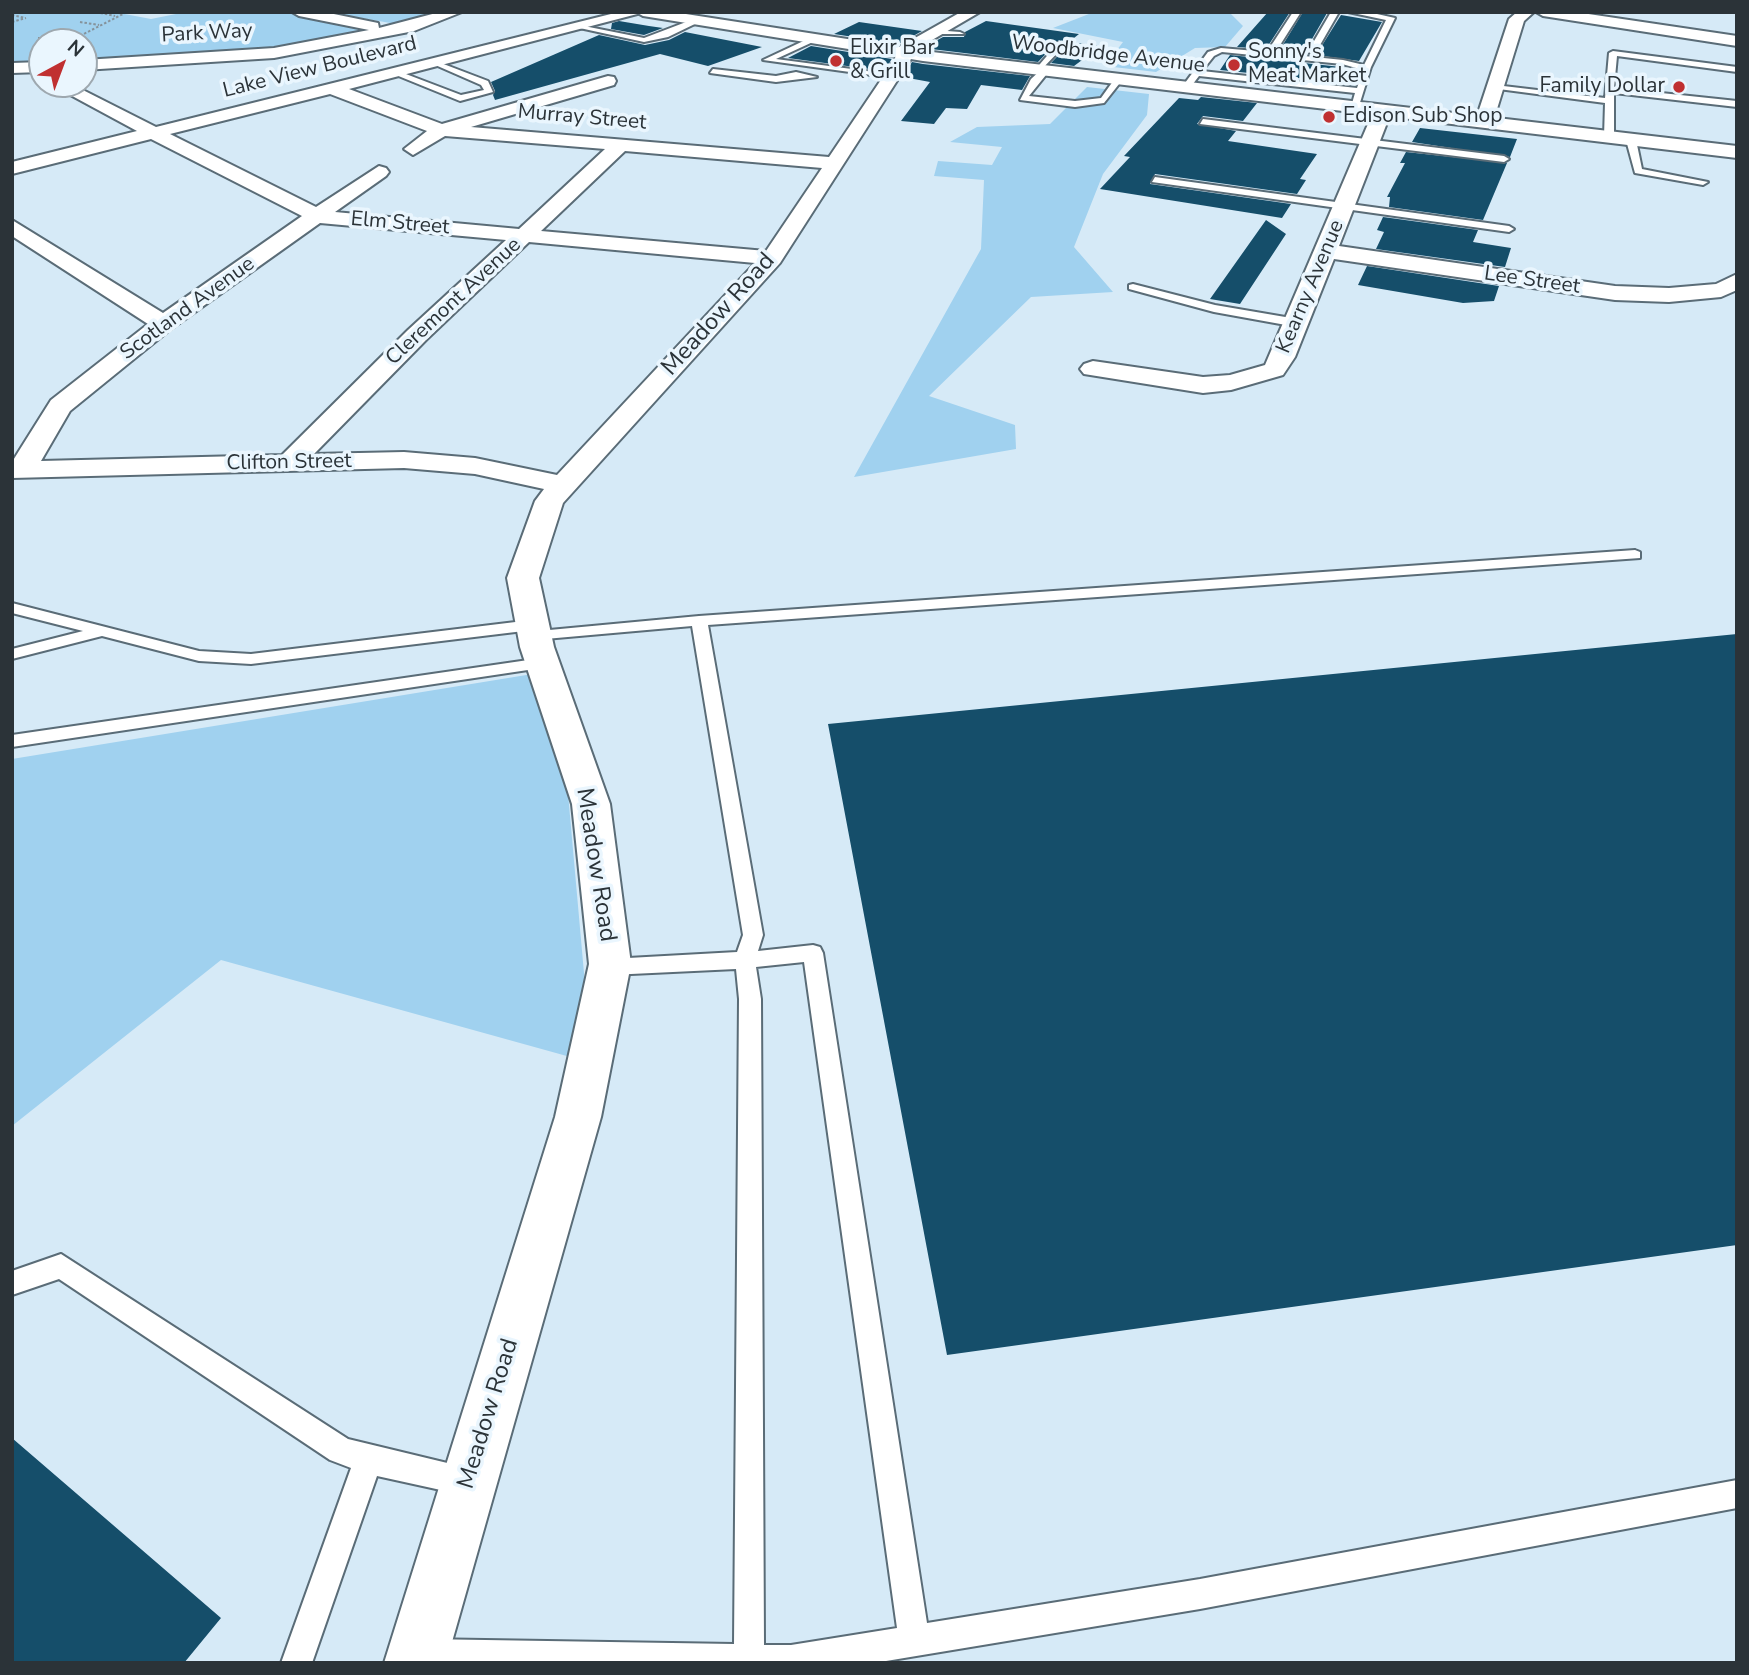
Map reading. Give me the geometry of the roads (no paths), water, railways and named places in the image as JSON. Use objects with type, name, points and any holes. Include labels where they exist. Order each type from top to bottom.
[{"type":"street","points":[[299,12],[355,21],[390,31],[419,43],[448,64]]},
{"type":"street","name":"Park Way","points":[[98,64],[274,53],[390,31],[455,12]]},
{"type":"street","name":"Woodbridge Avenue","points":[[640,12],[812,39],[894,71],[1042,70],[1119,79],[1191,80],[1357,99],[1383,110],[1737,152]]},
{"type":"street","name":"Lake View Boulevard","points":[[12,168],[395,73],[448,64],[640,12]]},
{"type":"street","points":[[894,71],[935,32],[973,12]]},
{"type":"street","points":[[1484,122],[1517,19],[1527,12]]},
{"type":"street","points":[[1543,12],[1583,15],[1737,41]]},
{"type":"street","name":"Meadow Road","points":[[417,1658],[578,1117],[610,967],[591,804],[536,641],[523,578],[549,501],[772,258],[894,71]]},
{"type":"street","points":[[413,149],[441,130],[608,81]]},
{"type":"street","name":"Murray Street","points":[[332,89],[441,130],[836,163]]},
{"type":"street","name":"Elm Street","points":[[86,98],[318,217],[772,258]]},
{"type":"street","name":"Kearny Avenue","points":[[1093,369],[1188,385],[1254,377],[1274,370],[1283,357],[1383,110]]},
{"type":"street","name":"Cleremont Avenue","points":[[289,463],[417,335],[622,144]]},
{"type":"street","name":"Scotland Avenue","points":[[17,470],[60,405],[163,324],[379,172]]},
{"type":"street","points":[[12,226],[163,324]]},
{"type":"street","name":"Lee Street","points":[[1326,251],[1615,293],[1682,294],[1721,290],[1735,283]]},
{"type":"street","name":"Clifton Street","points":[[17,470],[404,460],[463,465],[564,485]]},
{"type":"lane","points":[[1271,52],[1297,12]]},
{"type":"lane","points":[[1191,80],[1212,54],[1221,50],[1301,53],[1313,50],[1335,12]]},
{"type":"lane","points":[[1352,12],[1391,18],[1367,67],[1357,99]]},
{"type":"lane","points":[[579,27],[644,40],[697,21]]},
{"type":"lane","points":[[935,32],[960,34]]},
{"type":"lane","points":[[812,39],[767,60],[894,71]]},
{"type":"lane","points":[[1060,46],[1022,96],[1075,104],[1104,100],[1119,79]]},
{"type":"lane","points":[[1271,52],[1367,67]]},
{"type":"lane","points":[[1609,137],[1613,53],[1737,70]]},
{"type":"lane","points":[[395,73],[460,98],[489,92],[485,83],[448,64]]},
{"type":"lane","points":[[713,71],[776,79],[796,75],[821,78]]},
{"type":"lane","points":[[834,79],[894,71]]},
{"type":"lane","points":[[1495,88],[1609,101]]},
{"type":"lane","points":[[1610,90],[1737,104]]},
{"type":"lane","points":[[1203,122],[1504,159]]},
{"type":"lane","points":[[1631,140],[1638,171],[1703,182]]},
{"type":"lane","points":[[1155,180],[1509,229]]},
{"type":"lane","points":[[1133,287],[1214,308],[1297,323]]},
{"type":"lane","points":[[12,608],[199,656],[251,659],[536,641],[699,621],[1635,555]]},
{"type":"lane","points":[[699,621],[753,935],[746,960],[750,999],[749,1660]]},
{"type":"lane","points":[[12,654],[103,631]]},
{"type":"lane","points":[[12,741],[536,641]]},
{"type":"lane","points":[[610,967],[746,960],[813,953],[914,1641]]},
{"type":"lane","points":[[12,1283],[61,1266],[340,1450],[368,1460],[469,1482]]},
{"type":"lane","points":[[296,1663],[368,1460]]},
{"type":"lane","points":[[417,1658],[791,1661],[1200,1594],[1737,1494]]},
{"type":"place","name":"Elixir Bar & Grill","points":[[836,61]]},
{"type":"place","name":"Sonny's Meat Market","points":[[1234,65]]},
{"type":"place","name":"Family Dollar","points":[[1679,87]]},
{"type":"place","name":"Edison Sub Shop","points":[[1329,117]]}]
